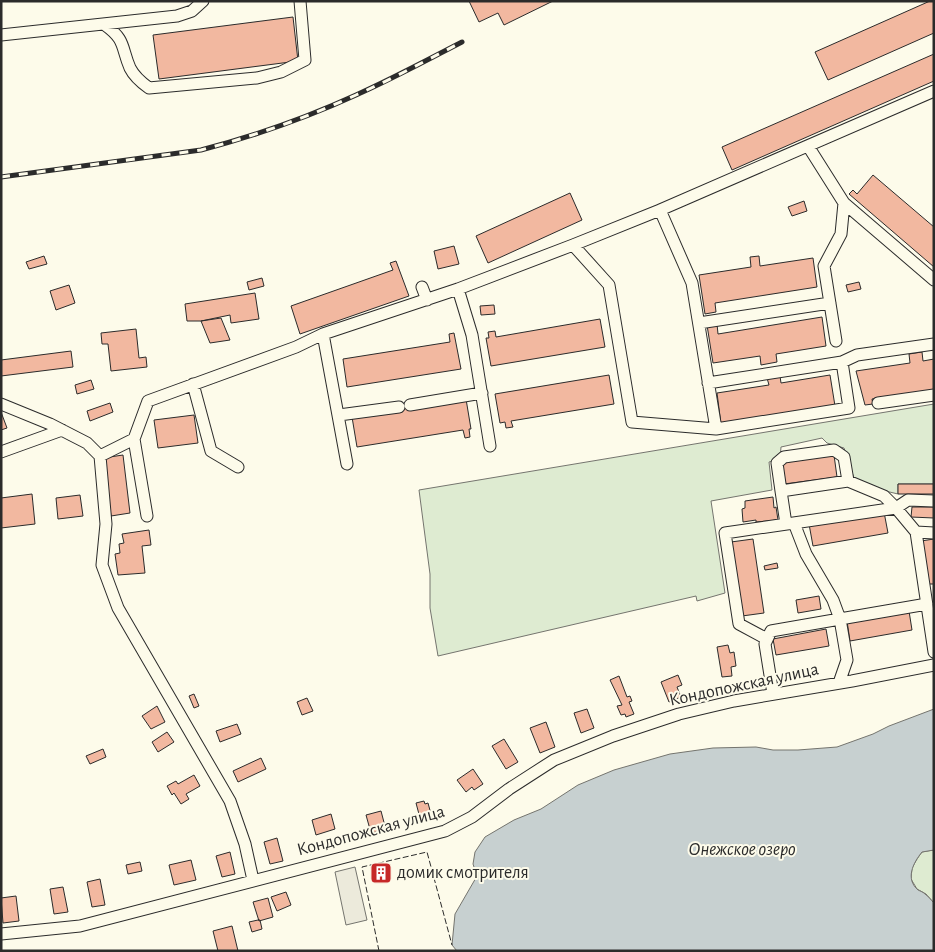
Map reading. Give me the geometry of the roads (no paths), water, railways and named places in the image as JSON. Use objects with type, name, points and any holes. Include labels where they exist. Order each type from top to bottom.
[{"type":"street","points":[[1,35],[176,16],[192,11],[203,1]]},
{"type":"street","points":[[105,24],[116,32],[122,42],[130,69],[149,88],[257,78],[281,72],[305,60],[300,1]]},
{"type":"street","points":[[147,516],[134,439],[148,401],[296,347],[323,334],[458,289],[572,245],[660,210],[934,91]]},
{"type":"street","points":[[808,146],[844,203],[934,280]]},
{"type":"street","points":[[836,341],[824,266],[841,234],[844,203]]},
{"type":"street","points":[[660,210],[692,282],[716,429]]},
{"type":"street","points":[[572,245],[609,285],[632,422],[716,429],[849,408],[842,362]]},
{"type":"street","points":[[422,287],[427,300]]},
{"type":"street","points":[[458,289],[472,335],[490,446]]},
{"type":"street","points":[[699,323],[830,303]]},
{"type":"street","points":[[323,334],[339,415],[346,464]]},
{"type":"street","points":[[708,383],[842,362],[857,355],[934,344]]},
{"type":"street","points":[[192,384],[211,451],[238,467]]},
{"type":"street","points":[[339,415],[482,393]]},
{"type":"street","points":[[878,403],[934,395]]},
{"type":"street","points":[[1,404],[62,430],[86,443],[100,456],[106,524],[102,565],[118,608],[230,801],[245,844],[253,880]]},
{"type":"street","points":[[1,452],[62,430]]},
{"type":"street","points":[[100,456],[134,439]]},
{"type":"street","points":[[839,683],[847,660],[840,619],[833,600],[790,523],[781,491],[777,463],[784,457],[834,450],[844,457],[848,481]]},
{"type":"street","points":[[781,491],[848,481],[884,496],[896,508],[916,532],[934,652]]},
{"type":"street","points":[[767,639],[739,624],[725,533],[896,508],[908,500],[934,502]]},
{"type":"street","points":[[916,532],[934,533]]},
{"type":"street","points":[[773,694],[765,644],[771,632],[926,604]]},
{"type":"street","name":"Кондопожская улица","points":[[1,934],[80,926],[445,832],[472,817],[509,789],[554,760],[613,736],[679,714],[734,701],[934,665]]},
{"type":"water","name":"Онежское озеро","points":[[934,709],[934,850],[922,852],[913,866],[911,876],[914,886],[934,903],[934,951],[457,951],[452,945],[455,914],[477,876],[473,864],[475,852],[485,837],[514,820],[541,809],[578,785],[614,770],[670,754],[713,748],[756,747],[773,750],[798,750],[837,747]]},
{"type":"railway","points":[[1,177],[201,150],[221,145],[280,126],[337,103],[462,42]]},
{"type":"place","name":"домик смотрителя","points":[[381,873]]}]
